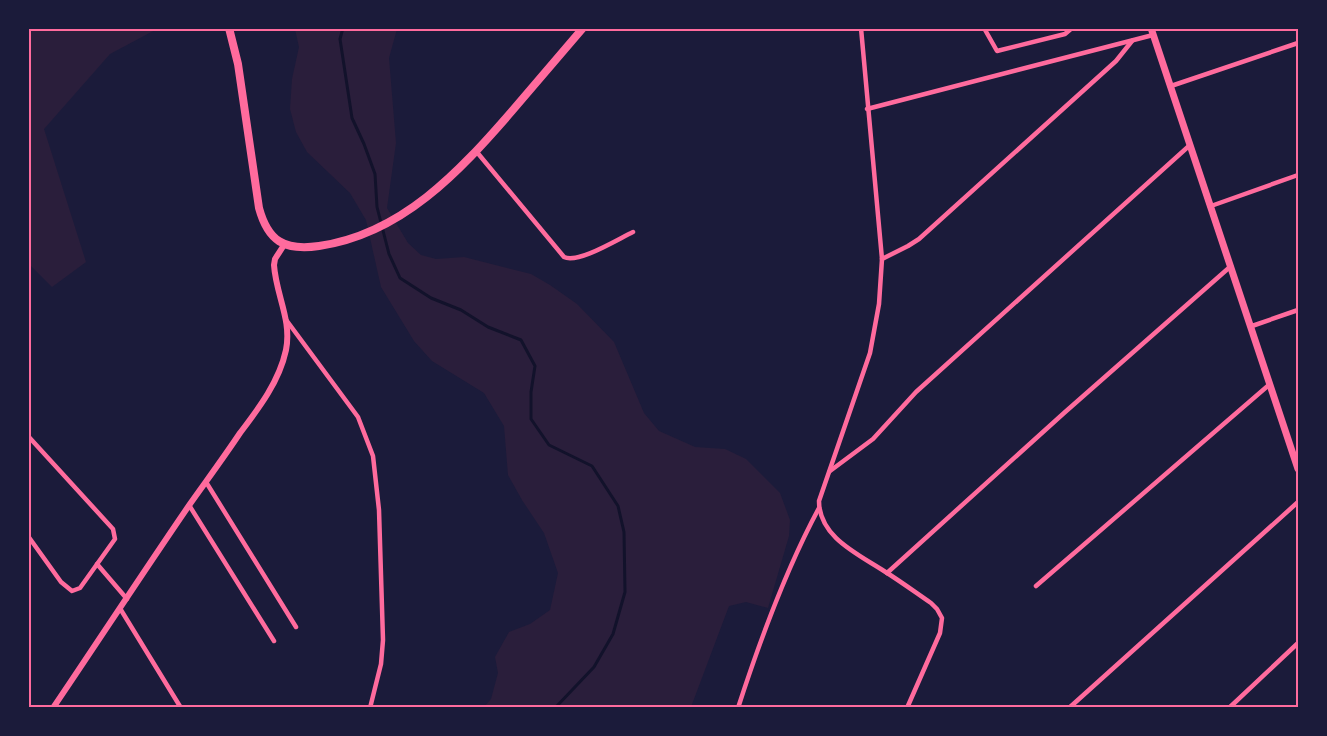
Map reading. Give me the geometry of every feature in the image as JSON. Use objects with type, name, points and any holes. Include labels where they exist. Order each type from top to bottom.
[{"type":"main road","points":[[229,28],[239,76],[259,208],[268,232],[284,245],[309,248],[346,241],[388,224],[404,215],[446,182],[476,151],[583,28]]},
{"type":"main road","points":[[1152,32],[1270,384],[1295,447],[1299,469]]},
{"type":"street","points":[[861,28],[882,259],[876,329],[819,501],[819,508],[826,525],[844,545],[931,603],[942,618],[940,633],[907,708]]},
{"type":"street","points":[[984,28],[997,51],[1065,34],[1072,28]]},
{"type":"street","points":[[867,108],[1132,41],[1152,32]]},
{"type":"street","points":[[882,259],[919,239],[1116,62],[1132,41]]},
{"type":"street","points":[[1171,86],[1299,43]]},
{"type":"street","points":[[830,471],[873,439],[916,392],[1190,145]]},
{"type":"street","points":[[476,151],[564,257],[568,259],[582,256],[633,232]]},
{"type":"street","points":[[1210,206],[1299,175]]},
{"type":"street","points":[[52,708],[261,404],[276,378],[286,348],[287,321],[274,265],[284,245]]},
{"type":"street","points":[[887,573],[1231,266]]},
{"type":"street","points":[[1252,326],[1299,310]]},
{"type":"street","points":[[287,321],[358,417],[373,456],[380,510],[383,640],[381,664],[370,708]]},
{"type":"street","points":[[1036,586],[1270,384]]},
{"type":"street","points":[[28,436],[113,529],[115,539],[80,588],[72,591],[68,589],[28,536]]},
{"type":"street","points":[[206,482],[296,627]]},
{"type":"street","points":[[1069,708],[1299,502]]},
{"type":"street","points":[[189,506],[274,641]]},
{"type":"street","points":[[738,708],[790,568],[802,539],[819,508]]},
{"type":"street","points":[[97,564],[127,599]]},
{"type":"street","points":[[121,610],[181,708]]},
{"type":"street","points":[[1229,708],[1299,643]]},
{"type":"shaded area","points":[[28,29],[157,29],[110,54],[44,129],[86,262],[52,287],[29,264]]},
{"type":"shaded area","points":[[295,29],[397,29],[389,58],[396,143],[387,208],[408,243],[421,255],[436,259],[464,257],[531,274],[550,285],[577,304],[614,342],[644,413],[659,431],[695,447],[725,449],[746,459],[780,493],[790,520],[789,536],[768,608],[746,602],[729,606],[691,707],[484,707],[491,699],[498,673],[495,657],[509,632],[530,624],[550,610],[558,573],[544,533],[508,475],[504,426],[484,393],[432,361],[414,341],[381,287],[366,220],[350,193],[307,152],[296,132],[290,109],[292,79],[299,47]]},
{"type":"waterway","points":[[343,28],[340,39],[352,118],[375,174],[377,207],[389,254],[400,278],[431,298],[461,310],[488,327],[521,340],[535,366],[531,392],[531,419],[549,445],[592,466],[618,506],[624,532],[625,592],[613,634],[594,667],[555,708]]}]
